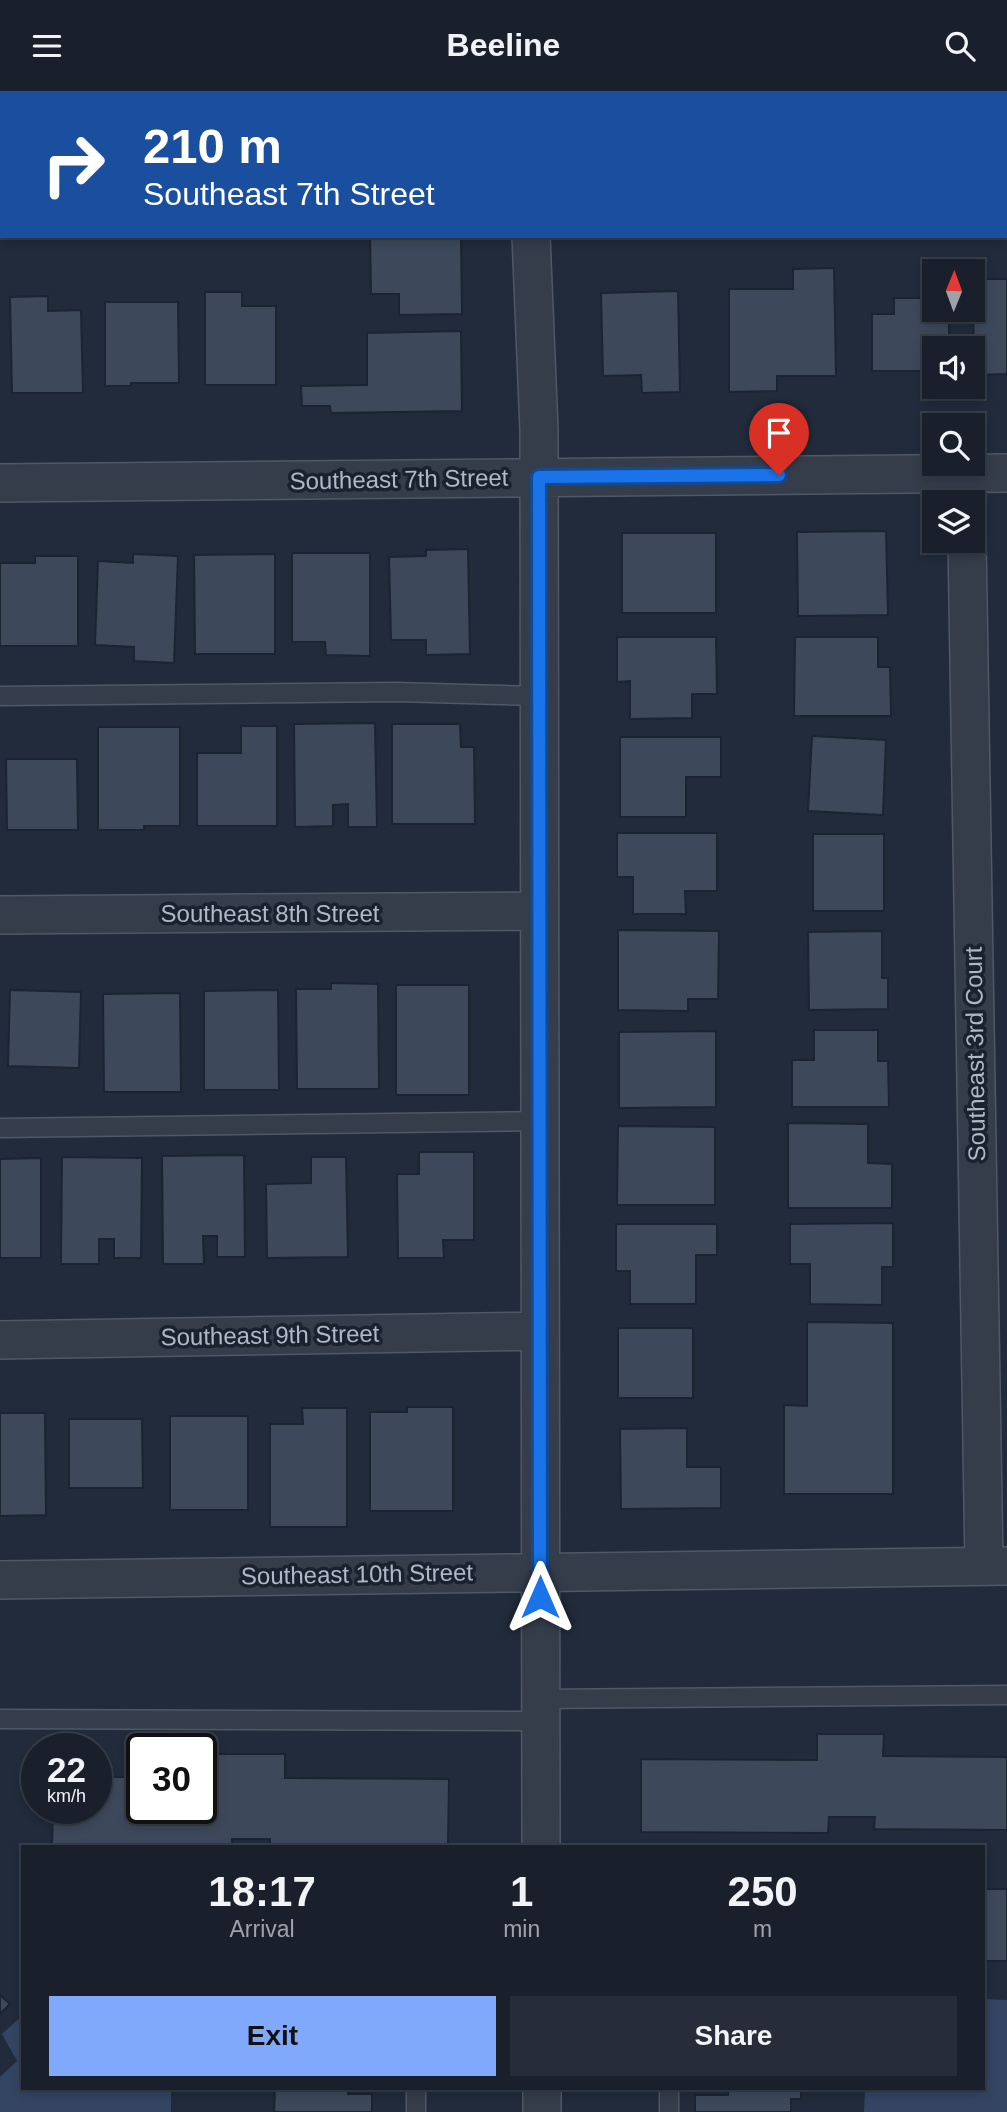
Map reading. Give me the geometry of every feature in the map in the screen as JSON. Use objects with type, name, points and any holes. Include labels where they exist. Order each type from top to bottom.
[{"type":"street","points":[[531,238],[539,477],[541,1845]]},
{"type":"street","name":"Southeast 7th Street","points":[[0,483],[539,477],[966,488],[1007,473]]},
{"type":"street","name":"Southeast 3rd Court","points":[[967,553],[995,1566]]},
{"type":"street","name":"Southeast 8th Street","points":[[0,915],[539,911]]},
{"type":"street","name":"Southeast 9th Street","points":[[0,1340],[539,1331]]},
{"type":"street","name":"Southeast 10th Street","points":[[0,1580],[995,1566]]},
{"type":"street","points":[[542,2090],[542,2112]]},
{"type":"lane","points":[[0,697],[396,692],[539,696]]},
{"type":"lane","points":[[0,1128],[539,1121]]},
{"type":"lane","points":[[0,1719],[540,1710],[1007,1695]]},
{"type":"lane","points":[[416,2090],[416,2112]]},
{"type":"lane","points":[[669,2090],[669,2112]]},
{"type":"water","points":[[985,1999],[1007,2000],[1007,2112],[864,2112],[865,2090],[985,2090]]},
{"type":"water","points":[[21,2017],[21,2090],[171,2090],[171,2112],[0,2112],[0,2077],[17,2061],[2,2034]]},
{"type":"building","points":[[370,238],[461,238],[462,314],[399,315],[399,294],[371,294]]},
{"type":"building","points":[[834,268],[836,376],[777,376],[777,391],[729,392],[729,289],[793,289],[793,269]]},
{"type":"building","points":[[985,279],[1007,279],[1007,374],[985,375],[985,336],[974,336],[973,322],[985,322]]},
{"type":"building","points":[[678,291],[680,392],[642,393],[641,375],[603,376],[601,293]]},
{"type":"building","points":[[205,292],[242,292],[242,306],[276,306],[276,385],[205,385]]},
{"type":"building","points":[[48,296],[48,311],[81,310],[83,393],[12,393],[10,297]]},
{"type":"building","points":[[894,298],[922,298],[922,322],[949,322],[949,336],[922,336],[922,371],[872,371],[872,314],[894,314]]},
{"type":"building","points":[[105,302],[178,302],[179,383],[105,386]]},
{"type":"building","points":[[461,331],[462,411],[331,413],[330,406],[302,406],[301,386],[367,385],[367,333]]},
{"type":"building","points":[[886,531],[888,615],[798,616],[797,532]]},
{"type":"building","points":[[622,533],[716,533],[716,613],[622,613]]},
{"type":"building","points":[[468,549],[470,654],[426,655],[426,640],[391,640],[389,557],[426,556],[426,550]]},
{"type":"building","points":[[292,553],[370,553],[370,656],[326,655],[325,642],[292,642]]},
{"type":"building","points":[[133,554],[178,556],[174,663],[134,661],[134,647],[95,645],[98,561],[133,563]]},
{"type":"building","points":[[275,554],[275,654],[195,654],[194,555]]},
{"type":"building","points":[[35,556],[78,556],[78,646],[0,646],[0,563],[35,563]]},
{"type":"building","points":[[617,637],[716,637],[717,694],[692,694],[692,718],[630,719],[630,681],[617,682]]},
{"type":"building","points":[[795,637],[878,637],[878,667],[890,667],[891,716],[794,716]]},
{"type":"building","points":[[375,723],[377,827],[348,827],[348,804],[333,805],[333,826],[295,827],[294,724]]},
{"type":"building","points":[[392,724],[460,724],[461,747],[474,747],[475,824],[392,824]]},
{"type":"building","points":[[241,726],[277,726],[277,826],[197,826],[197,753],[241,753]]},
{"type":"building","points":[[98,727],[180,727],[180,826],[144,826],[144,830],[98,830]]},
{"type":"building","points":[[812,736],[886,740],[883,815],[808,811]]},
{"type":"building","points":[[620,737],[721,737],[721,777],[686,777],[686,817],[620,817]]},
{"type":"building","points":[[6,759],[77,759],[78,830],[7,830]]},
{"type":"building","points":[[617,833],[717,833],[717,891],[685,891],[686,914],[633,914],[633,877],[617,877]]},
{"type":"building","points":[[813,834],[884,834],[884,911],[813,911]]},
{"type":"building","points":[[618,930],[719,931],[718,999],[688,999],[688,1011],[618,1010]]},
{"type":"building","points":[[882,931],[882,978],[888,978],[888,1009],[809,1010],[808,932]]},
{"type":"building","points":[[331,983],[378,984],[379,1089],[297,1089],[296,989],[331,989]]},
{"type":"building","points":[[396,985],[469,985],[469,1095],[396,1095]]},
{"type":"building","points":[[10,990],[81,992],[79,1068],[8,1066]]},
{"type":"building","points":[[278,990],[279,1090],[204,1090],[204,991]]},
{"type":"building","points":[[180,993],[181,1092],[104,1092],[103,994]]},
{"type":"building","points":[[814,1030],[878,1030],[878,1061],[888,1061],[889,1107],[792,1107],[792,1060],[814,1060]]},
{"type":"building","points":[[716,1031],[716,1107],[619,1108],[619,1032]]},
{"type":"building","points":[[788,1123],[868,1124],[868,1163],[892,1164],[892,1208],[788,1208]]},
{"type":"building","points":[[618,1126],[715,1127],[715,1205],[617,1205]]},
{"type":"building","points":[[419,1152],[474,1152],[474,1240],[443,1240],[444,1258],[398,1258],[397,1174],[419,1174]]},
{"type":"building","points":[[244,1155],[245,1257],[217,1257],[217,1236],[203,1236],[204,1264],[163,1264],[162,1156]]},
{"type":"building","points":[[62,1157],[142,1158],[141,1258],[114,1258],[114,1239],[99,1239],[99,1264],[61,1264]]},
{"type":"building","points":[[311,1157],[346,1157],[348,1257],[267,1258],[266,1184],[311,1183]]},
{"type":"building","points":[[41,1158],[41,1258],[0,1258],[0,1159]]},
{"type":"building","points":[[893,1223],[893,1267],[882,1267],[882,1305],[810,1304],[810,1264],[790,1264],[790,1224]]},
{"type":"building","points":[[616,1224],[717,1224],[717,1255],[696,1255],[696,1304],[630,1304],[630,1271],[616,1271]]},
{"type":"building","points":[[807,1322],[893,1323],[893,1494],[784,1494],[784,1405],[807,1406]]},
{"type":"building","points":[[618,1328],[693,1328],[693,1398],[618,1398]]},
{"type":"building","points":[[407,1407],[453,1407],[453,1511],[370,1511],[370,1412],[407,1412]]},
{"type":"building","points":[[302,1408],[347,1408],[347,1527],[270,1527],[270,1424],[303,1424]]},
{"type":"building","points":[[0,1413],[45,1413],[46,1515],[0,1516]]},
{"type":"building","points":[[170,1416],[248,1416],[248,1510],[170,1510]]},
{"type":"building","points":[[69,1419],[142,1419],[143,1488],[69,1488]]},
{"type":"building","points":[[687,1428],[687,1467],[721,1467],[721,1508],[621,1509],[620,1429]]},
{"type":"building","points":[[817,1734],[884,1734],[883,1756],[1007,1757],[1007,1830],[874,1829],[875,1817],[829,1817],[828,1833],[641,1832],[641,1759],[817,1760]]},
{"type":"building","points":[[217,1754],[285,1754],[285,1778],[449,1779],[448,1845],[270,1845],[270,1839],[232,1839],[232,1845],[52,1845],[53,1824],[112,1824],[112,1777],[126,1777],[126,1824],[217,1824]]},
{"type":"building","points":[[985,1889],[1007,1889],[1007,1961],[985,1961]]},
{"type":"building","points":[[0,1995],[10,2004],[0,2014]]},
{"type":"building","points":[[275,2090],[348,2090],[348,2094],[372,2094],[372,2112],[274,2112]]},
{"type":"building","points":[[728,2090],[801,2090],[801,2099],[791,2099],[791,2112],[695,2112],[695,2095],[728,2095]]},
{"type":"route","points":[[540,1597],[539,477],[779,475]]}]
